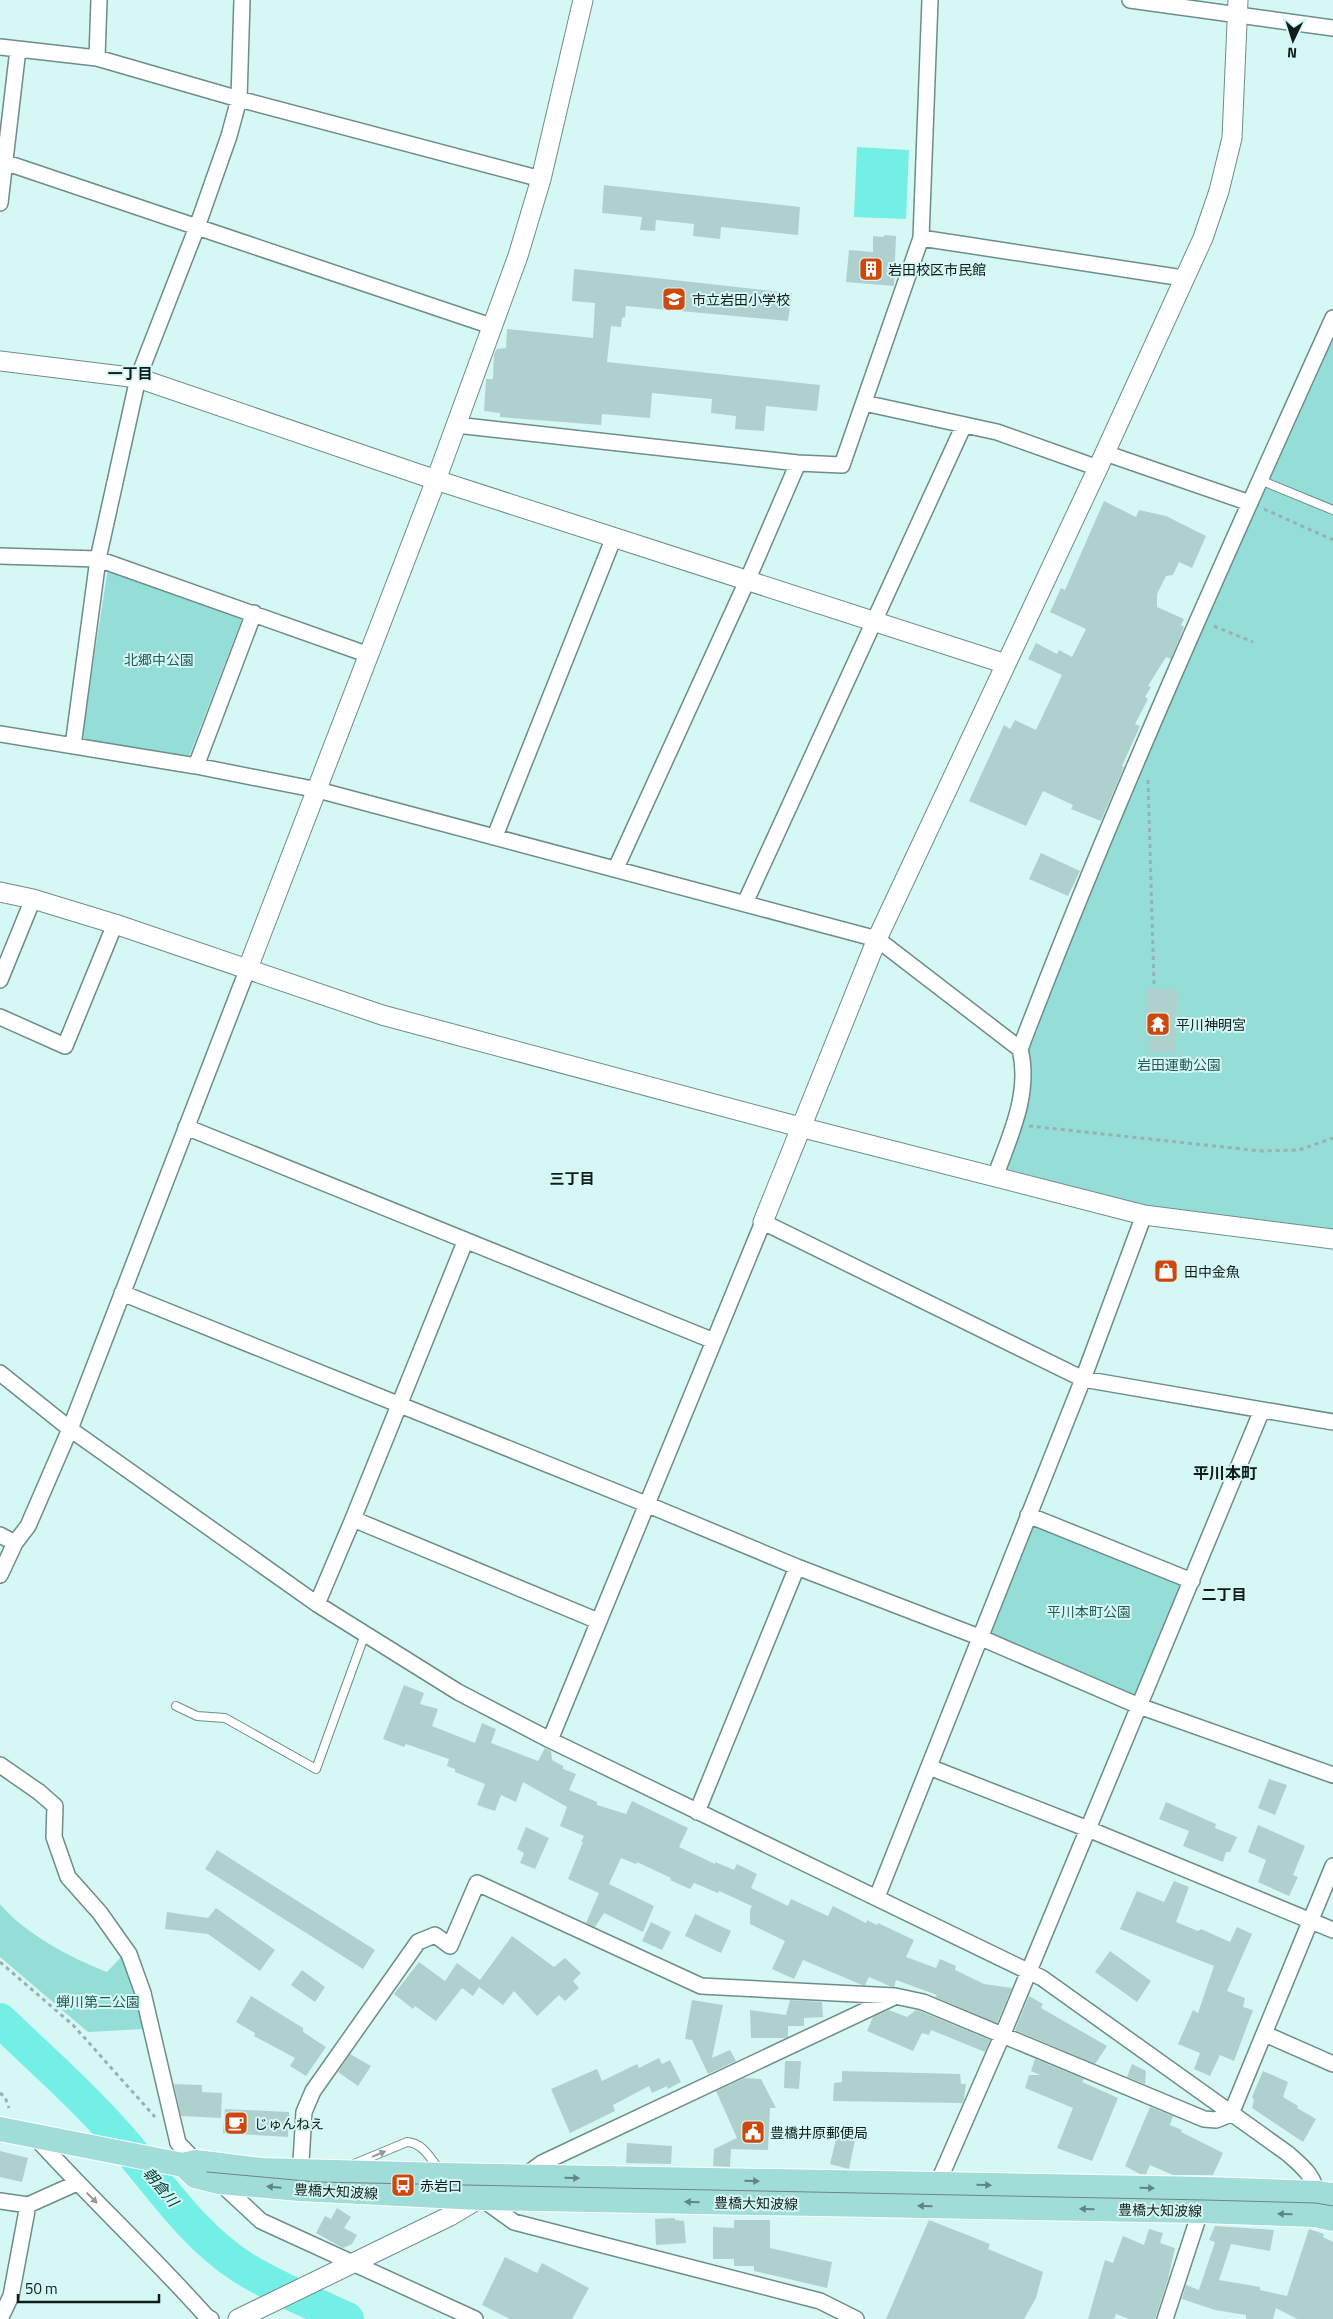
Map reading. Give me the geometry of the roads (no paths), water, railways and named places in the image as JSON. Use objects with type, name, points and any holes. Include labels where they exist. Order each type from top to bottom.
[{"type":"main road","name":"豊橋大知波線","points":[[5,2118],[43,2138],[185,2156],[262,2170],[300,2180],[334,2172],[937,2184],[1325,2206]]},
{"type":"main road","name":"豊橋大知波線","points":[[185,2156],[195,2176],[219,2182],[300,2180],[480,2198],[1203,2200]]},
{"type":"street","points":[[97,58],[99,0]]},
{"type":"street","points":[[73,746],[98,559],[138,378],[197,227],[229,136],[239,99],[242,0]]},
{"type":"street","points":[[0,1575],[14,1543],[28,1526],[70,1429],[436,480],[518,256],[541,179],[584,0]]},
{"type":"street","points":[[456,425],[798,463],[842,465],[921,238],[930,0]]},
{"type":"street","points":[[1130,0],[1237,8],[1333,28]]},
{"type":"street","points":[[550,1740],[877,939],[1203,238],[1219,192],[1232,138],[1237,8]]},
{"type":"street","points":[[0,47],[97,58],[239,99],[541,179]]},
{"type":"street","points":[[0,203],[18,49]]},
{"type":"street","points":[[4,162],[491,326]]},
{"type":"street","points":[[921,238],[1183,278]]},
{"type":"street","points":[[995,1177],[1020,1108],[1023,1062],[1020,1048],[1062,940],[1199,620],[1333,318]]},
{"type":"street","points":[[0,361],[138,378],[436,480],[1006,664]]},
{"type":"street","points":[[864,402],[997,432],[1250,503]]},
{"type":"street","points":[[745,903],[876,621],[964,425]]},
{"type":"street","points":[[616,868],[747,581],[798,463]]},
{"type":"street","points":[[495,836],[614,537]]},
{"type":"street","points":[[0,556],[98,559],[369,655]]},
{"type":"street","points":[[196,766],[254,613]]},
{"type":"street","points":[[0,734],[196,766],[318,790],[877,939],[1020,1048]]},
{"type":"street","points":[[0,892],[33,899],[116,924],[382,1015],[800,1127],[1144,1215],[1333,1239]]},
{"type":"street","points":[[0,980],[33,899]]},
{"type":"street","points":[[0,1017],[65,1046],[116,924]]},
{"type":"street","points":[[186,1127],[465,1242],[714,1341]]},
{"type":"street","points":[[877,1897],[930,1767],[978,1637],[1083,1379],[1144,1215]]},
{"type":"street","points":[[763,1222],[1083,1379],[1333,1422]]},
{"type":"street","points":[[317,1604],[465,1242]]},
{"type":"street","points":[[122,1293],[646,1504],[797,1567],[978,1637],[1139,1706],[1333,1775]]},
{"type":"street","points":[[0,1373],[70,1429],[317,1604],[458,1692],[550,1740],[697,1812],[1042,1978],[1265,2137],[1308,2171],[1325,2206]]},
{"type":"street","points":[[937,2184],[1002,2036],[1262,1410]]},
{"type":"street","points":[[1028,1515],[1192,1581]]},
{"type":"street","points":[[353,1519],[598,1622]]},
{"type":"street","points":[[0,1535],[14,1543]]},
{"type":"street","points":[[697,1812],[797,1567]]},
{"type":"street","points":[[0,1765],[39,1792],[54,1806],[54,1837],[68,1877],[100,1913],[128,1954],[144,1993],[185,2156]]},
{"type":"street","points":[[930,1767],[1088,1829],[1333,1930]]},
{"type":"street","points":[[300,2180],[304,2112],[313,2090],[418,1942],[435,1935],[450,1946],[477,1883],[701,1986],[895,1996],[923,2002],[1204,2119],[1216,2120],[1231,2114],[1333,1866]]},
{"type":"street","points":[[238,2319],[450,2216],[480,2198],[523,2177],[542,2163],[895,1996]]},
{"type":"street","points":[[1265,2034],[1333,2064]]},
{"type":"street","points":[[43,2138],[77,2183],[211,2319]]},
{"type":"street","points":[[219,2182],[261,2221],[350,2264],[475,2319]]},
{"type":"street","points":[[0,2201],[28,2204],[77,2183]]},
{"type":"street","points":[[480,2198],[514,2222],[820,2301],[856,2319]]},
{"type":"street","points":[[1165,2319],[1203,2200]]},
{"type":"street","points":[[0,2319],[11,2296],[28,2204]]},
{"type":"lane","points":[[1260,480],[1333,510]]},
{"type":"lane","points":[[176,1706],[197,1716],[225,1718],[316,1769],[365,1634]]},
{"type":"lane","points":[[334,2172],[407,2142],[415,2143],[422,2147],[443,2175]]},
{"type":"waterway","name":"朝倉川","points":[[0,2020],[101,2117],[173,2204],[205,2238],[242,2267],[293,2294],[347,2319]]},
{"type":"tram line","points":[[207,2172],[317,2182],[1204,2200],[1316,2203],[1333,2206]]},
{"type":"place","name":"岩田校区市民館","points":[[871,269]]},
{"type":"place","name":"市立岩田小学校","points":[[674,299]]},
{"type":"place","name":"平川神明宮","points":[[1158,1024]]},
{"type":"place","name":"田中金魚","points":[[1166,1271]]},
{"type":"place","name":"じゅんねえ","points":[[236,2123]]},
{"type":"place","name":"豊橋井原郵便局","points":[[753,2132]]},
{"type":"place","name":"赤岩口","points":[[403,2185]]},
{"type":"district","name":"一丁目","points":[[130,373]]},
{"type":"district","name":"三丁目","points":[[572,1178]]},
{"type":"district","name":"平川本町","points":[[1225,1473]]},
{"type":"district","name":"二丁目","points":[[1224,1594]]},
{"type":"park label","name":"北郷中公園","points":[[159,659]]},
{"type":"park label","name":"岩田運動公園","points":[[1179,1064]]},
{"type":"park label","name":"平川本町公園","points":[[1089,1611]]},
{"type":"park label","name":"蝉川第二公園","points":[[98,2001]]}]
